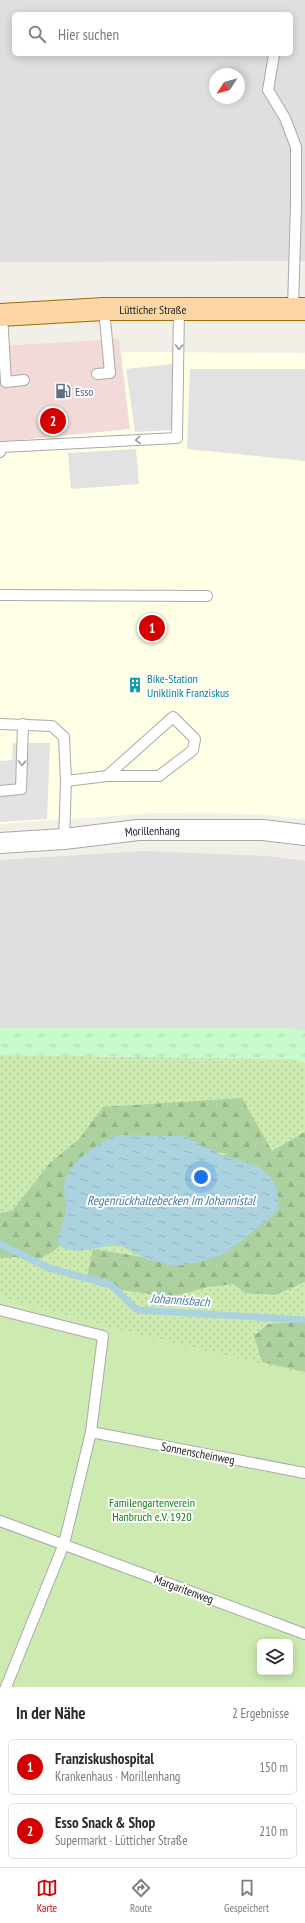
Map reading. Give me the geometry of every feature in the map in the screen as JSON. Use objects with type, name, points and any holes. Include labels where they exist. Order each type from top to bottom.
[{"type":"main road","name":"Lütticher Straße","points":[[1,315],[104,309],[299,308]]},
{"type":"street","name":"Morillenhang","points":[[0,843],[64,839],[138,830],[263,830],[305,835]]},
{"type":"lane","points":[[274,56],[268,90],[285,118],[296,147],[299,308]]},
{"type":"lane","points":[[0,452],[2,447],[177,438],[179,308]]},
{"type":"lane","points":[[97,374],[110,373],[104,309]]},
{"type":"lane","points":[[1,315],[6,382],[24,380]]},
{"type":"lane","points":[[0,595],[207,596]]},
{"type":"lane","points":[[66,781],[107,776],[159,776],[193,750],[195,739],[173,717],[107,776]]},
{"type":"lane","points":[[0,724],[52,726],[64,736],[66,781],[64,839]]},
{"type":"lane","points":[[0,791],[21,789],[23,724]]},
{"type":"lane","points":[[0,1310],[103,1336],[91,1432],[64,1544],[6,1687]]},
{"type":"lane","name":"Sonnenscheinweg","points":[[91,1432],[305,1473]]},
{"type":"lane","name":"Margaritenweg","points":[[0,1521],[305,1634]]},
{"type":"shaded area","points":[[0,0],[305,0],[305,261],[0,262]]},
{"type":"shaded area","name":"Esso","points":[[119,339],[130,429],[0,442],[0,346]]},
{"type":"shaded area","points":[[121,352],[305,353],[305,819],[255,814],[156,813],[0,824],[0,442],[130,429]]},
{"type":"shaded area","points":[[172,364],[173,430],[135,432],[126,369]]},
{"type":"shaded area","points":[[190,369],[305,369],[305,461],[187,449]]},
{"type":"shaded area","points":[[136,449],[139,484],[71,489],[68,453]]},
{"type":"shaded area","points":[[13,743],[50,743],[47,819],[0,822],[0,761],[12,760]]},
{"type":"shaded area","points":[[143,851],[266,856],[305,861],[305,1031],[287,1028],[0,1028],[0,860]]},
{"type":"green space","points":[[0,1028],[287,1028],[305,1031],[305,1063],[292,1059],[0,1055]]},
{"type":"green space","points":[[0,1055],[293,1059],[305,1063],[305,1375],[111,1328],[0,1297]]},
{"type":"green space","points":[[242,1098],[272,1151],[305,1132],[305,1282],[275,1295],[245,1293],[233,1284],[208,1287],[171,1297],[114,1289],[86,1280],[93,1249],[185,1264],[222,1155],[230,1154],[142,1143],[69,1214],[62,1244],[52,1252],[39,1259],[16,1257],[0,1258],[0,1213],[12,1211],[50,1163],[79,1139],[103,1107]]},
{"type":"green space","name":"Familengartenverein Hanbruch e.V. 1920","points":[[0,1297],[111,1328],[305,1375],[305,1687],[0,1687]]},
{"type":"green space","points":[[305,1321],[305,1372],[262,1362],[254,1336],[268,1324]]},
{"type":"water","name":"Regenrückhaltebecken Im Johannistal","points":[[116,1135],[183,1136],[222,1155],[258,1166],[270,1176],[276,1186],[279,1206],[273,1216],[224,1254],[203,1261],[177,1266],[149,1260],[121,1246],[109,1246],[78,1251],[65,1249],[60,1246],[57,1238],[65,1214],[66,1205],[64,1188],[66,1177],[76,1162],[84,1155]]},
{"type":"waterway","name":"Johannisbach","points":[[0,1244],[49,1268],[111,1285],[137,1310],[305,1320]]},
{"type":"place","name":"Esso","points":[[63,391]]},
{"type":"place","name":"Esso Snack & Shop","points":[[53,421]]},
{"type":"place","name":"Franziskushospital","points":[[152,628]]},
{"type":"place","name":"Bike-Station Uniklinik Franziskus","points":[[135,685]]}]
